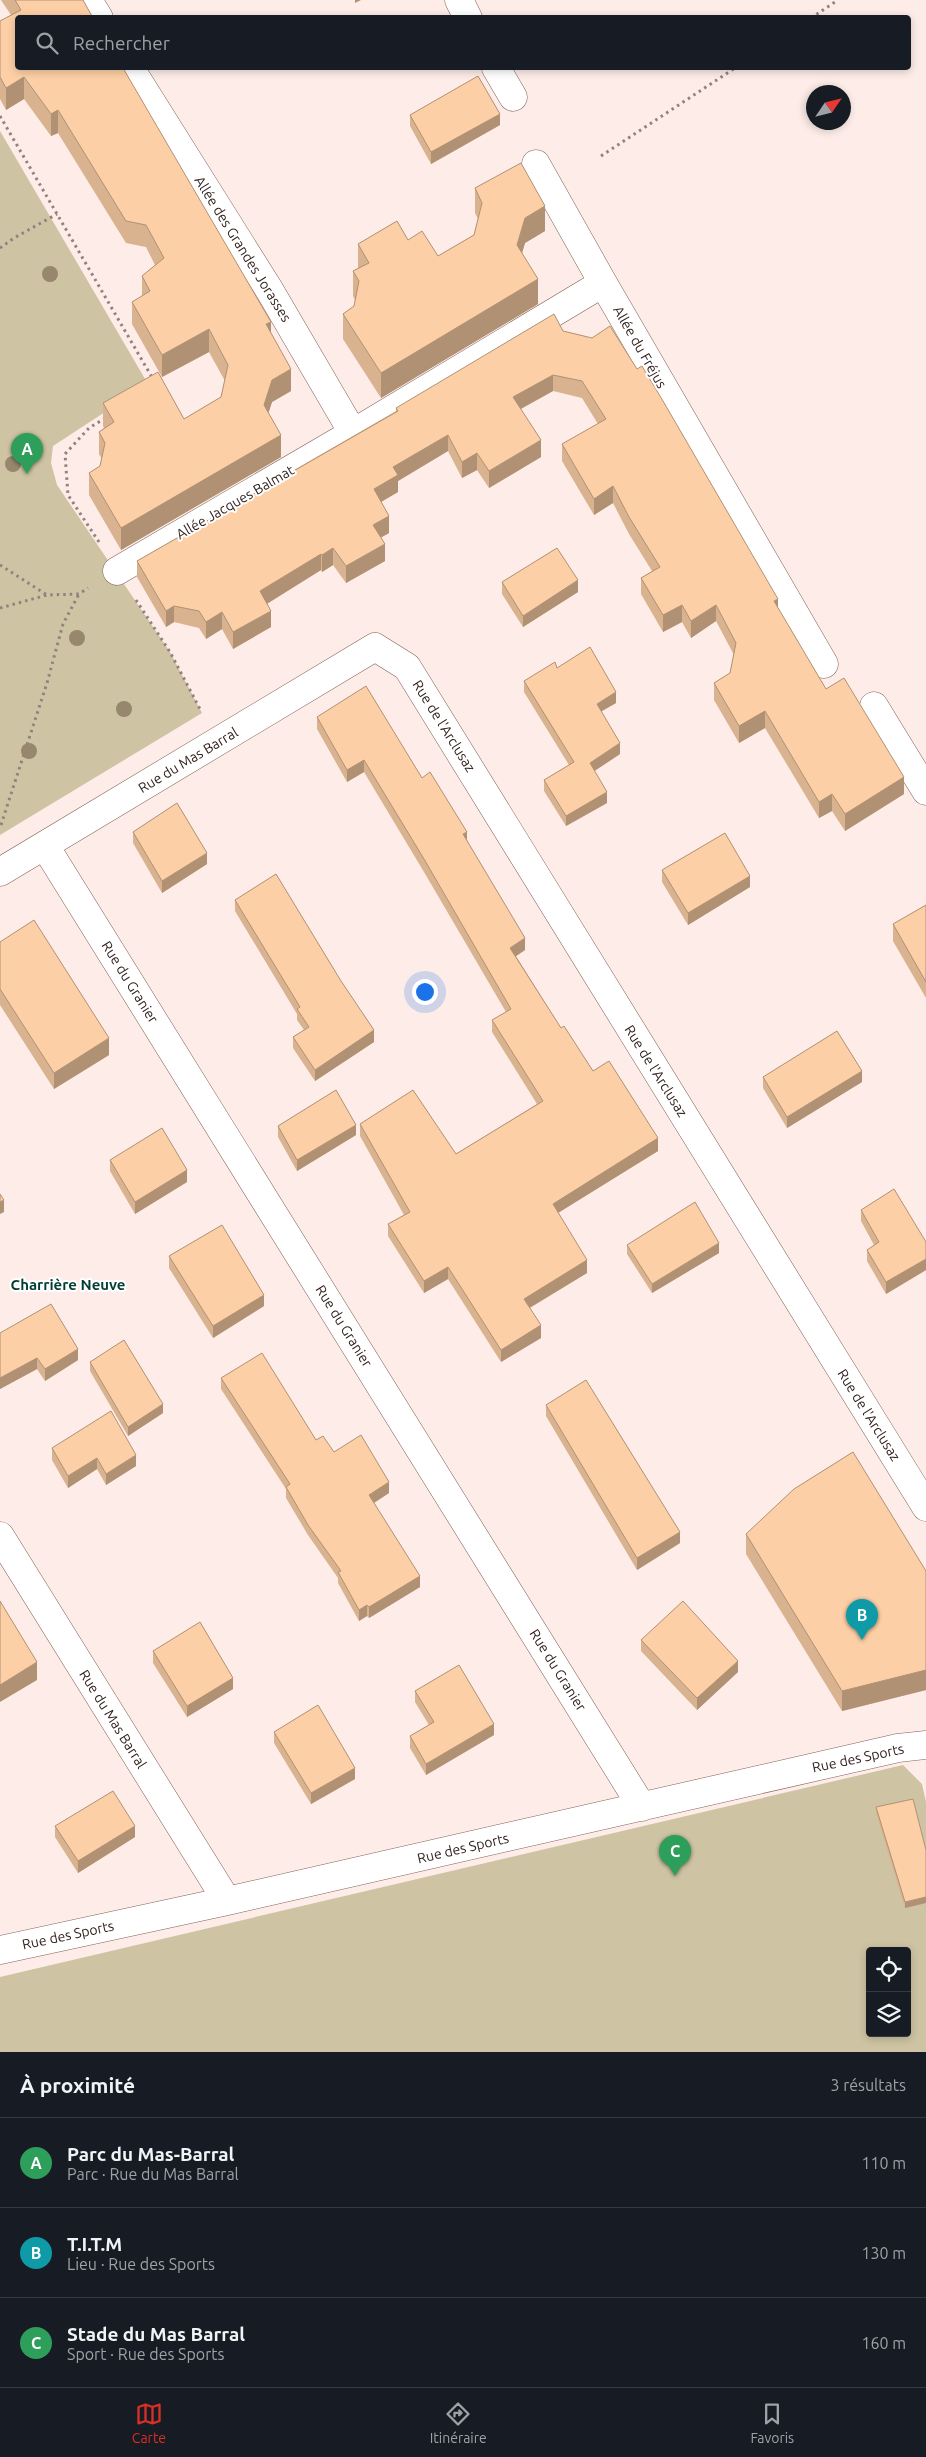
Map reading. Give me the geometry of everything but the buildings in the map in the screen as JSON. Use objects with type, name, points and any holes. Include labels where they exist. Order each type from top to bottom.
[{"type":"street","points":[[88,0],[97,15]]},
{"type":"street","points":[[459,0],[466,15]]},
{"type":"street","name":"Allée des Grandes Jorasses","points":[[131,70],[270,291],[353,433]]},
{"type":"street","points":[[497,70],[513,97]]},
{"type":"street","name":"Allée du Fréjus","points":[[536,164],[824,664]]},
{"type":"street","points":[[353,433],[603,283]]},
{"type":"street","name":"Allée Jacques Balmat","points":[[117,572],[353,433]]},
{"type":"street","name":"Rue du Mas Barral","points":[[0,872],[374,647]]},
{"type":"street","name":"Rue de l'Arclusaz","points":[[374,647],[407,667],[926,1507]]},
{"type":"street","points":[[874,706],[926,791]]},
{"type":"street","name":"Rue du Granier","points":[[45,846],[642,1807]]},
{"type":"street","name":"Rue du Mas Barral","points":[[0,1536],[227,1901]]},
{"type":"street","name":"Rue des Sports","points":[[0,1950],[227,1901],[898,1748],[926,1746]]},
{"type":"path","points":[[816,15],[838,0]]},
{"type":"path","points":[[600,156],[732,70]]},
{"type":"path","points":[[0,116],[157,385]]},
{"type":"path","points":[[0,248],[57,214]]},
{"type":"path","points":[[115,412],[90,428],[65,454],[68,496],[170,652],[218,742]]},
{"type":"path","points":[[0,565],[47,595]]},
{"type":"path","points":[[0,608],[47,595],[79,594],[117,572]]},
{"type":"path","points":[[1,825],[48,683],[63,624],[79,594]]},
{"type":"shaded area","points":[[0,131],[148,384],[53,446],[51,463],[57,485],[170,652],[202,713],[0,835]]},
{"type":"shaded area","points":[[903,1765],[922,1784],[926,1802],[926,2052],[0,2052],[0,1977]]},
{"type":"place","name":"Parc du Mas-Barral","points":[[27,474]]},
{"type":"place","name":"T.I.T.M","points":[[862,1640]]},
{"type":"place","name":"Stade du Mas Barral","points":[[675,1876]]},
{"type":"district","name":"Charrière Neuve","points":[[68,1285]]}]
